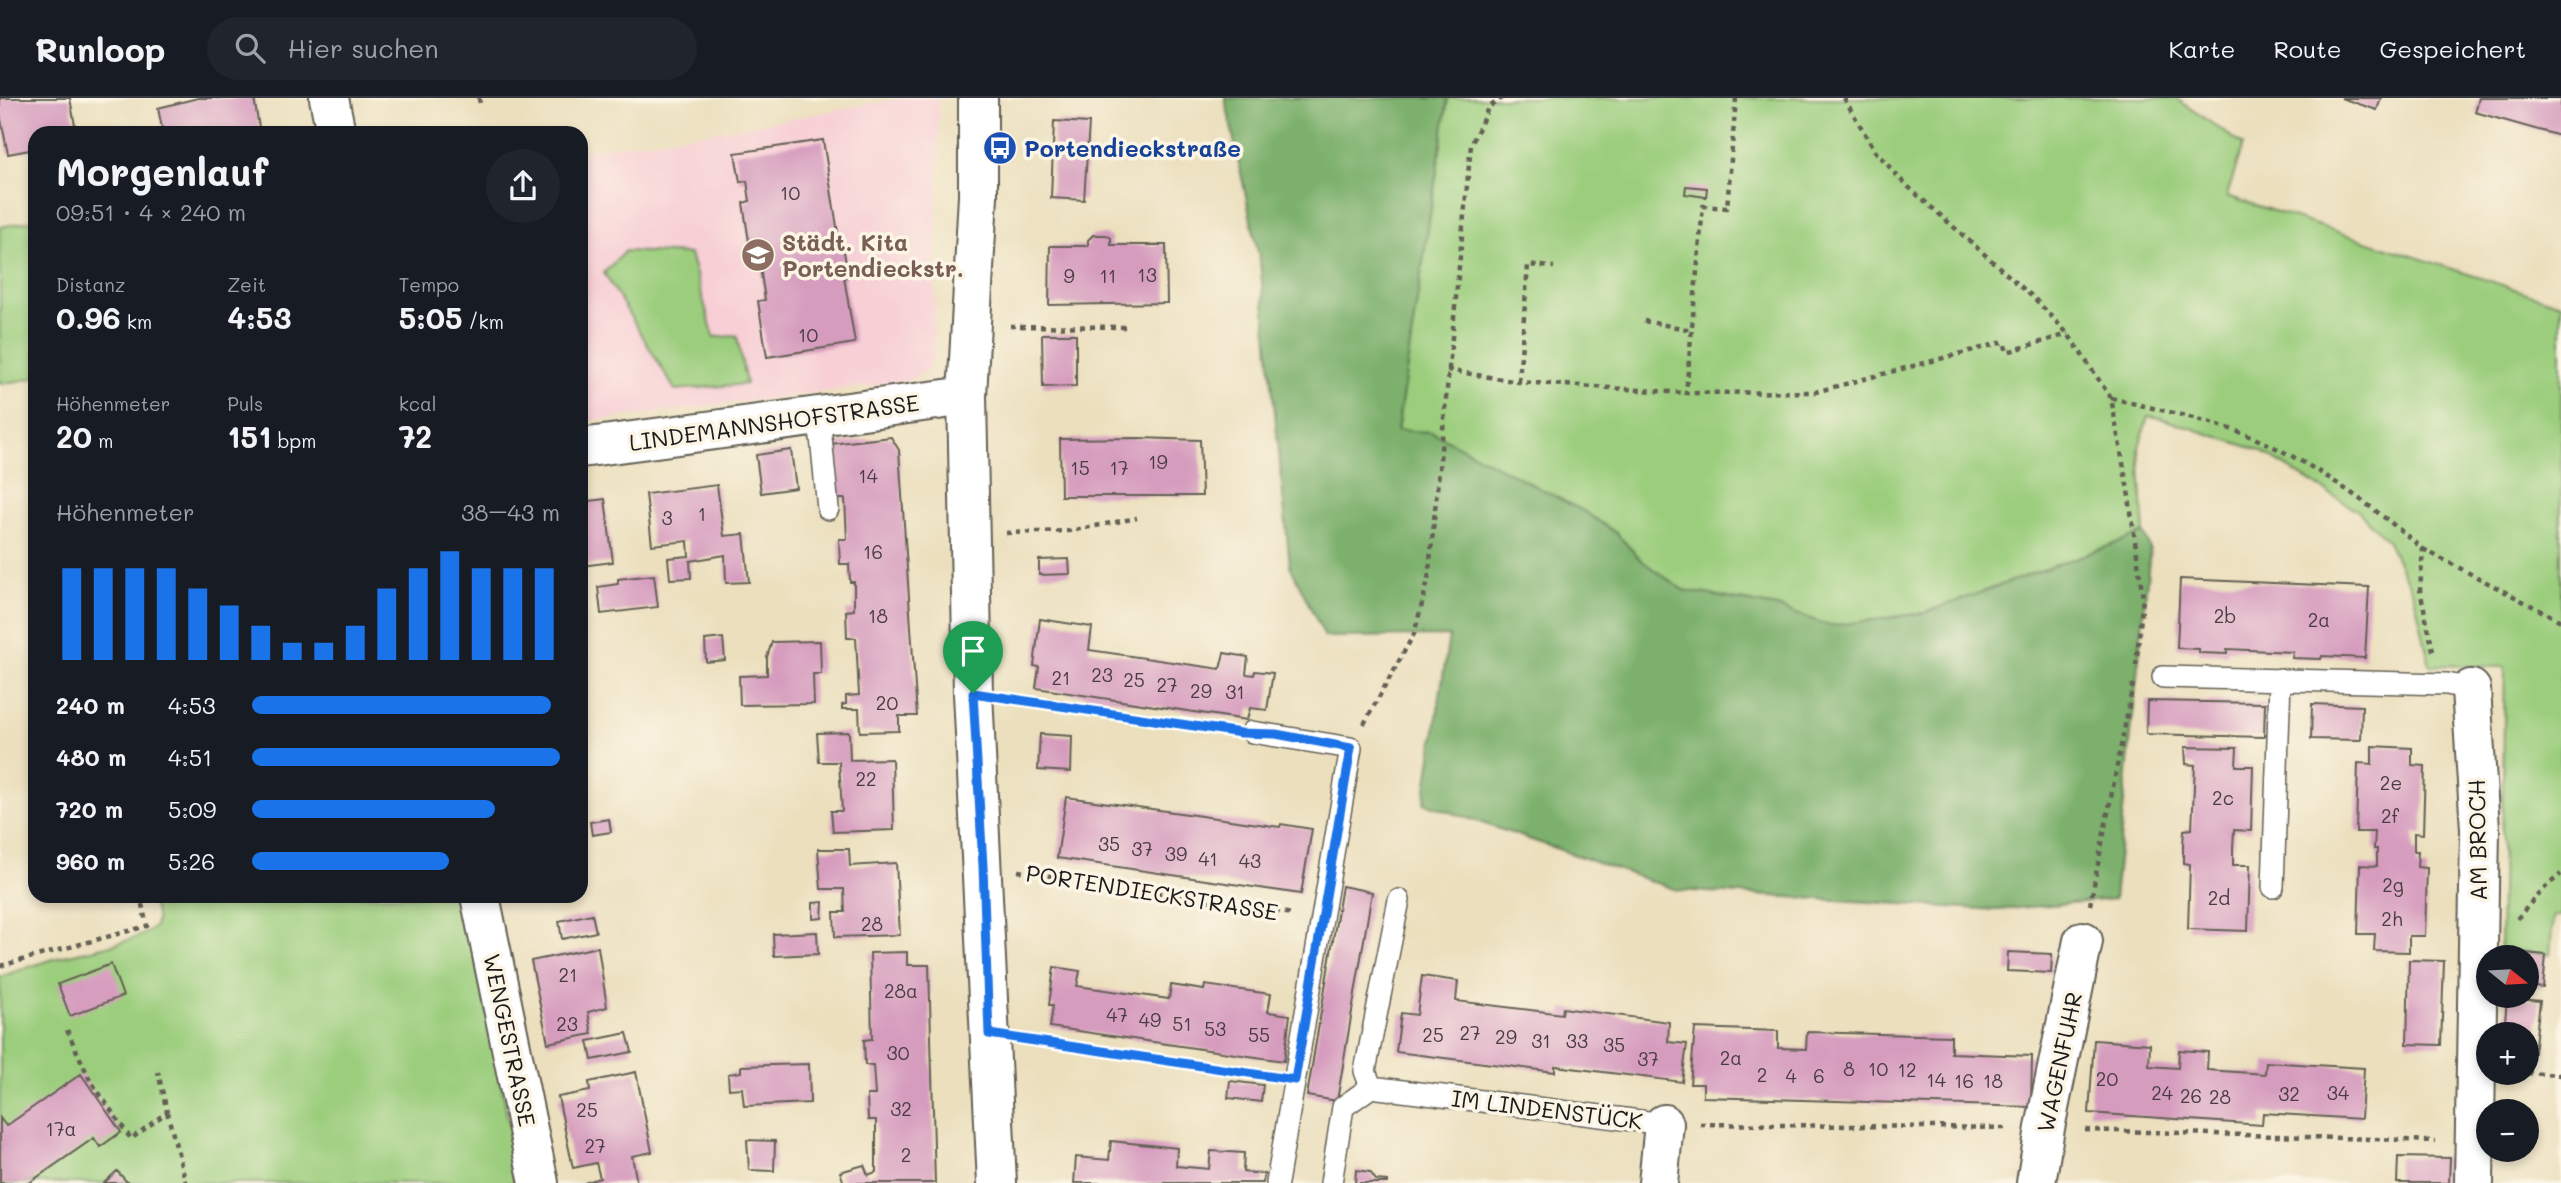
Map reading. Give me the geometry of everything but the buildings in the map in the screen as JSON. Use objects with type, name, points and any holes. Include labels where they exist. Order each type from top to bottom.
[{"type":"street","points":[[329,98],[335,126]]},
{"type":"street","points":[[978,98],[978,196],[967,396],[973,693],[997,1183]]},
{"type":"street","name":"LINDEMANNSHOFSTRASSE","points":[[588,447],[967,396]]},
{"type":"street","name":"AM BROCH","points":[[2459,687],[2480,829],[2474,1183]]},
{"type":"street","name":"WENGESTRASSE","points":[[481,903],[539,1183]]},
{"type":"street","name":"WAGENFUHR","points":[[2036,1183],[2083,941]]},
{"type":"street","name":"IM LINDENSTÜCK","points":[[1658,1183],[1664,1124]]},
{"type":"lane","points":[[819,415],[828,509]]},
{"type":"lane","points":[[2163,677],[2459,687]]},
{"type":"lane","points":[[2273,887],[2280,679]]},
{"type":"lane","points":[[1252,732],[1351,748],[1277,1183]]},
{"type":"lane","points":[[1331,1183],[1343,1107],[1371,1087],[1365,1071],[1399,900]]},
{"type":"lane","name":"IM LINDENSTÜCK","points":[[1371,1087],[1664,1124]]},
{"type":"path","points":[[1351,748],[1414,634],[1428,581],[1471,145],[1488,108],[1502,98]]},
{"type":"path","points":[[1686,393],[1703,206],[1727,208],[1736,98]]},
{"type":"path","points":[[1844,98],[1875,151],[1903,183],[2035,299],[2068,334],[2111,397],[2128,490],[2143,598],[2132,696],[2083,941]]},
{"type":"path","points":[[1519,382],[1528,265],[1553,267]]},
{"type":"path","points":[[1644,321],[1692,330]]},
{"type":"path","points":[[971,326],[1126,327]]},
{"type":"path","points":[[1447,370],[1519,382],[1686,393],[1815,392],[2004,342],[2007,352],[2068,334]]},
{"type":"path","points":[[2111,397],[2223,426],[2292,456],[2380,512],[2423,549],[2561,621]]},
{"type":"path","points":[[970,534],[1069,531],[1136,518]]},
{"type":"path","points":[[2423,549],[2420,590],[2435,659],[2459,687]]},
{"type":"path","points":[[973,693],[1241,733],[1252,732]]},
{"type":"path","name":"PORTENDIECKSTRASSE","points":[[983,866],[1321,919]]},
{"type":"path","points":[[0,966],[147,926],[142,903]]},
{"type":"path","points":[[67,1030],[90,1080],[131,1139],[167,1112]]},
{"type":"path","points":[[989,1034],[1295,1080]]},
{"type":"path","points":[[158,1072],[186,1183]]},
{"type":"path","points":[[2539,1074],[2561,1075]]},
{"type":"shaded area","name":"Städt. Kita Portendieckstr.","points":[[903,98],[938,98],[933,358],[927,370],[900,382],[588,421],[588,150],[733,129]]},
{"type":"green space","points":[[1225,98],[1448,98],[1397,430],[1432,432],[1587,513],[1616,533],[1642,561],[1683,590],[1777,607],[1830,626],[1924,613],[2144,533],[2150,550],[2114,899],[1997,910],[1677,890],[1424,803],[1449,636],[1325,637],[1290,566],[1260,262]]},
{"type":"green space","points":[[1448,98],[2175,98],[2243,145],[2227,196],[2561,304],[2561,916],[2553,916],[2550,955],[2539,954],[2539,945],[2500,945],[2505,667],[2430,665],[2414,595],[2387,540],[2358,511],[2261,451],[2148,416],[2139,447],[2144,533],[1924,613],[1830,626],[1777,607],[1683,590],[1642,561],[1616,533],[1587,513],[1432,432],[1397,431]]},
{"type":"green space","points":[[28,221],[28,379],[0,384],[0,227]]},
{"type":"green space","points":[[625,251],[690,254],[714,337],[737,336],[746,384],[675,390],[604,273]]},
{"type":"green space","points":[[153,903],[464,903],[521,1183],[0,1183],[0,977],[57,958],[137,937],[154,927],[156,912]]},
{"type":"place","name":"Portendieckstraße","points":[[1000,148]]},
{"type":"place","name":"Städt. Kita Portendieckstr.","points":[[758,255]]},
{"type":"route","points":[[973,693],[1241,733],[1276,734],[1351,748],[1295,1080],[989,1034],[973,693]]}]
